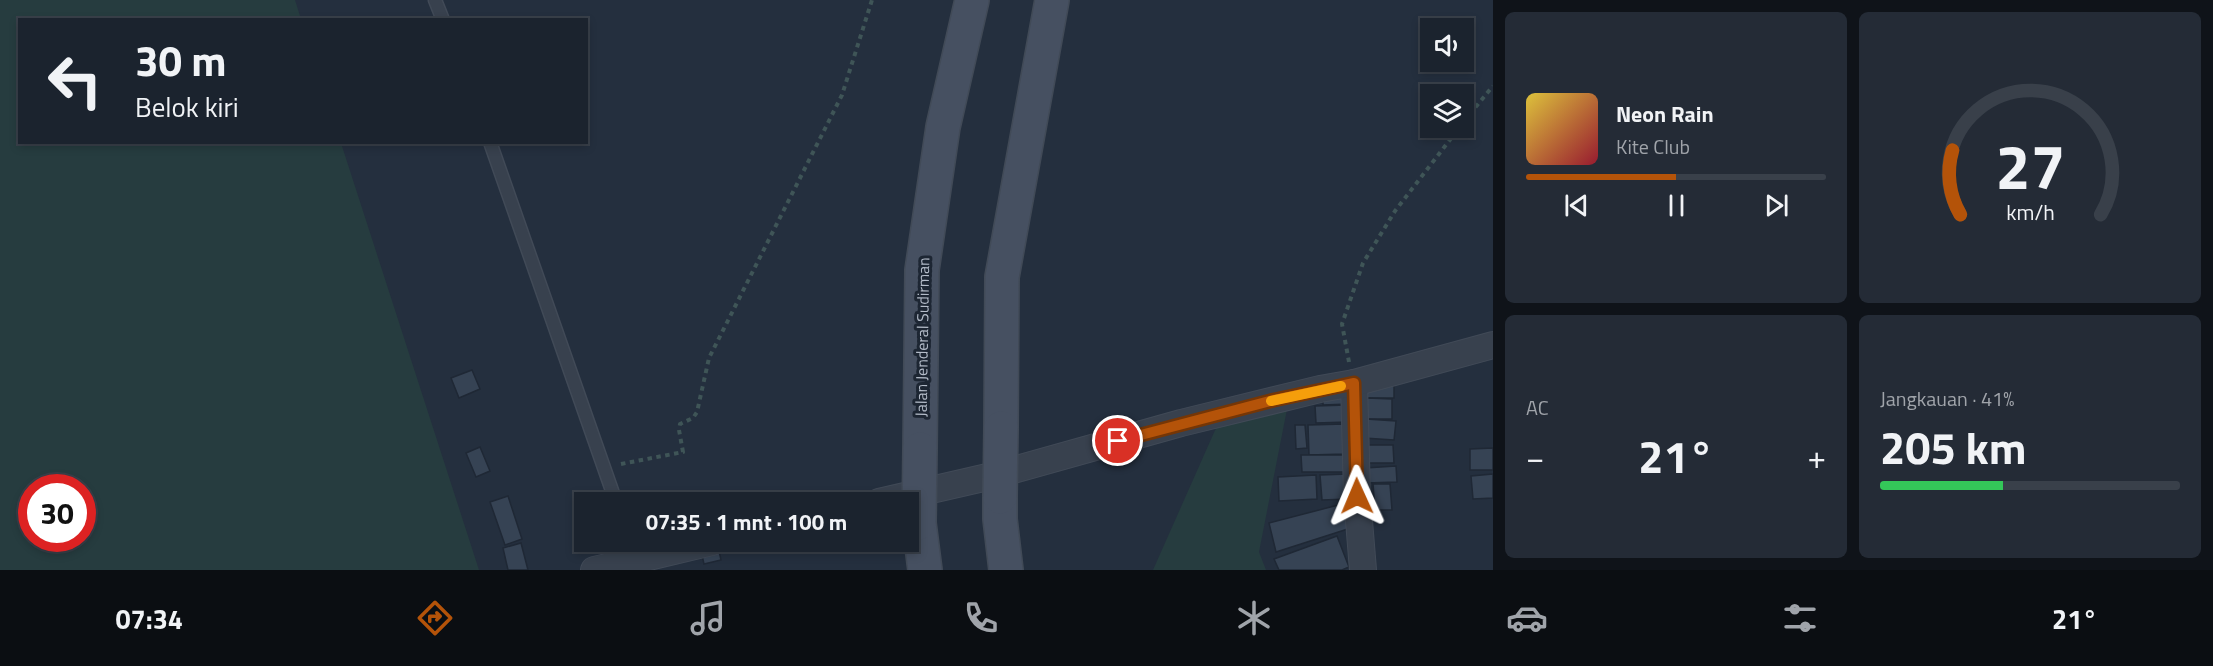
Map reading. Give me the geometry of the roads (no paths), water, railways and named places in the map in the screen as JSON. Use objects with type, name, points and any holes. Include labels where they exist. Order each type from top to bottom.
[{"type":"main road","name":"Jalan Jenderal Sudirman","points":[[925,570],[919,523],[922,270],[943,127],[972,0]]},
{"type":"main road","points":[[1006,570],[1000,519],[1002,277],[1053,0]]},
{"type":"street","points":[[919,493],[992,476],[1181,423],[1320,389],[1354,383],[1493,345]]},
{"type":"street","points":[[1354,383],[1357,496],[1363,570]]},
{"type":"street","points":[[594,570],[655,552]]},
{"type":"lane","points":[[435,0],[441,18]]},
{"type":"lane","points":[[491,144],[613,492]]}]
